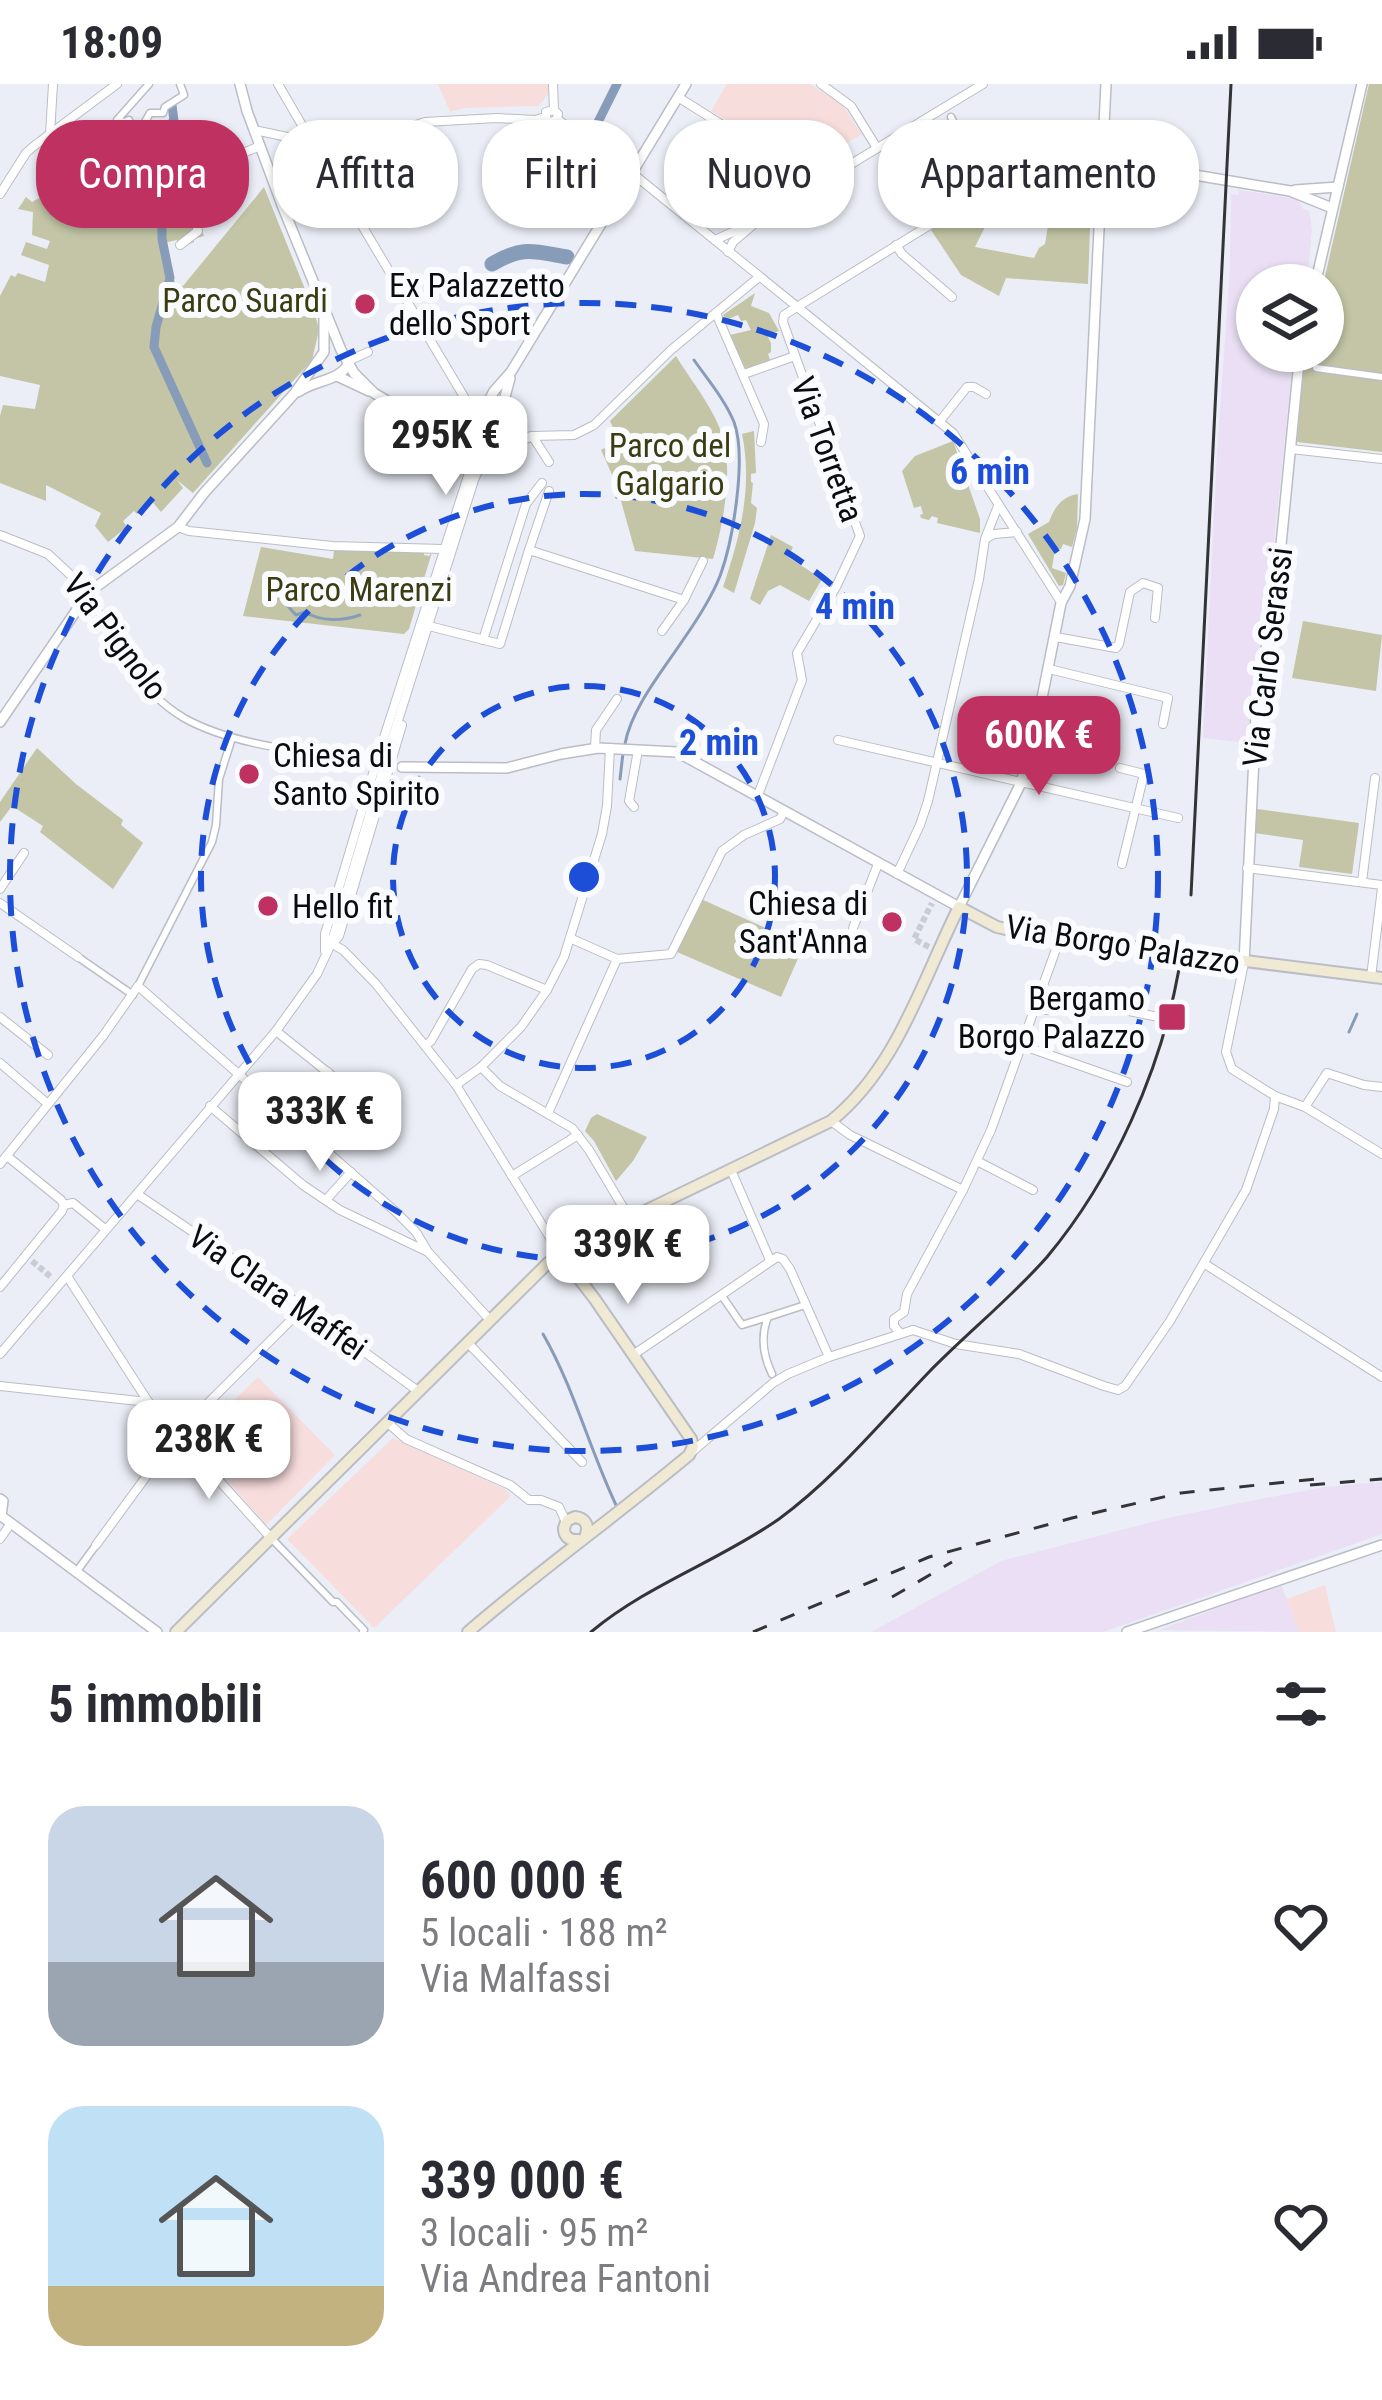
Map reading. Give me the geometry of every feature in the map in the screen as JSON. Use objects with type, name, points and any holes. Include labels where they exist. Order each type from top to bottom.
[{"type":"main road","name":"Via Borgo Palazzo","points":[[959,907],[997,927],[1060,938],[1377,977]]},
{"type":"main road","points":[[176,1632],[560,1254],[831,1121],[850,1106],[890,1051],[959,907]]},
{"type":"main road","points":[[581,1242],[579,1270],[586,1287]]},
{"type":"main road","points":[[468,1632],[582,1537],[614,1517],[696,1444],[560,1254]]},
{"type":"main road","points":[[572,1517],[586,1524],[582,1537],[566,1536],[563,1527],[572,1517]]},
{"type":"street","points":[[51,120],[53,84]]},
{"type":"street","points":[[69,120],[117,84]]},
{"type":"street","points":[[149,84],[116,120],[129,120],[141,129],[153,150],[157,148],[145,122],[150,113],[163,113],[184,94],[180,84]]},
{"type":"street","points":[[237,84],[346,358],[374,393]]},
{"type":"street","points":[[278,84],[299,120]]},
{"type":"street","points":[[458,121],[545,118],[549,122],[555,114],[553,84]]},
{"type":"street","points":[[640,159],[686,84]]},
{"type":"street","points":[[821,84],[850,106],[877,148]]},
{"type":"street","points":[[854,162],[983,84]]},
{"type":"street","points":[[1105,120],[1106,84]]},
{"type":"street","points":[[1320,264],[1362,84]]},
{"type":"street","points":[[948,86],[956,98]]},
{"type":"street","points":[[678,97],[714,120]]},
{"type":"street","points":[[555,114],[563,120]]},
{"type":"street","points":[[254,130],[273,134]]},
{"type":"street","points":[[0,194],[36,145]]},
{"type":"street","points":[[181,245],[198,231],[182,179],[260,146]]},
{"type":"street","points":[[1199,177],[1290,191],[1332,208]]},
{"type":"street","points":[[640,179],[953,433],[1061,603]]},
{"type":"street","points":[[1290,191],[1338,187]]},
{"type":"street","points":[[364,228],[485,430]]},
{"type":"street","points":[[485,430],[511,372],[598,228]]},
{"type":"street","points":[[715,240],[741,228]]},
{"type":"street","points":[[728,252],[750,228]]},
{"type":"street","points":[[799,305],[924,228]]},
{"type":"street","points":[[959,907],[1021,783],[1085,519],[1100,228]]},
{"type":"street","points":[[896,245],[952,297]]},
{"type":"street","points":[[325,310],[322,370],[424,423],[485,430],[507,441],[574,436],[594,425],[671,350],[758,277]]},
{"type":"street","name":"Via Torretta","points":[[758,795],[802,680],[797,653],[860,537],[783,318],[799,305]]},
{"type":"street","points":[[716,313],[764,424],[761,442]]},
{"type":"street","points":[[0,722],[89,592],[178,527],[322,356],[332,348],[346,358]]},
{"type":"street","points":[[346,358],[368,352]]},
{"type":"street","points":[[744,374],[795,356]]},
{"type":"street","points":[[294,394],[344,372],[346,358]]},
{"type":"street","points":[[1344,371],[1382,376]]},
{"type":"street","points":[[0,1354],[276,1031],[317,974],[325,958],[332,913],[431,627],[482,460],[494,391],[511,372]]},
{"type":"street","name":"Via Carlo Serassi","points":[[1244,963],[1256,716],[1278,577],[1298,372]]},
{"type":"street","points":[[940,421],[967,387],[986,394]]},
{"type":"street","points":[[532,436],[549,462]]},
{"type":"street","points":[[1291,449],[1382,459]]},
{"type":"street","points":[[388,748],[443,549],[468,476],[482,460]]},
{"type":"street","points":[[431,627],[483,640],[500,644],[545,487],[526,504],[483,640]]},
{"type":"street","points":[[897,874],[916,834],[938,761],[986,539],[998,505]]},
{"type":"street","points":[[178,527],[332,546],[443,549]]},
{"type":"street","points":[[986,539],[1017,532]]},
{"type":"street","name":"Via Pignolo","points":[[0,535],[48,554],[89,592],[144,685],[181,716],[232,738],[381,769]]},
{"type":"street","points":[[529,550],[684,600]]},
{"type":"street","points":[[662,632],[703,561]]},
{"type":"street","points":[[1056,637],[1116,648],[1130,592],[1143,583],[1158,588],[1155,618]]},
{"type":"street","points":[[1049,669],[1168,698],[1163,724]]},
{"type":"street","points":[[595,748],[596,730],[616,699]]},
{"type":"street","points":[[64,1205],[3,1160],[136,991],[212,842],[219,779],[232,738]]},
{"type":"street","points":[[838,740],[1178,818]]},
{"type":"street","name":"Via Borgo Palazzo","points":[[402,767],[507,768],[595,748],[676,752],[959,907]]},
{"type":"street","points":[[456,1085],[521,1027],[547,990],[572,939],[608,806],[612,748]]},
{"type":"street","points":[[634,807],[629,801],[636,750]]},
{"type":"street","points":[[381,769],[402,767]]},
{"type":"street","points":[[1120,768],[1144,774],[1123,864]]},
{"type":"street","points":[[328,939],[340,932],[381,769]]},
{"type":"street","points":[[1362,882],[1375,778]]},
{"type":"street","points":[[572,939],[617,959],[671,954],[722,851],[780,819],[784,812]]},
{"type":"street","points":[[0,889],[24,853]]},
{"type":"street","points":[[853,928],[878,864]]},
{"type":"street","points":[[1247,868],[1382,886],[1377,977]]},
{"type":"street","points":[[0,903],[136,991],[239,1074],[416,1232],[428,1252],[490,1320]]},
{"type":"street","points":[[897,1331],[905,1334],[911,1318],[906,1300],[991,1130],[1060,938]]},
{"type":"street","points":[[328,939],[376,984],[456,1085],[560,1254]]},
{"type":"street","points":[[548,1113],[617,959]]},
{"type":"street","points":[[1244,963],[1228,1042],[1227,1060],[1232,1069],[1382,1154]]},
{"type":"street","points":[[425,1046],[479,964],[547,990]]},
{"type":"street","points":[[1034,1010],[1124,1010],[1162,1018]]},
{"type":"street","points":[[0,1017],[48,1055]]},
{"type":"street","points":[[276,1031],[356,1095]]},
{"type":"street","points":[[1021,1045],[1127,1082]]},
{"type":"street","points":[[0,1063],[48,1104]]},
{"type":"street","points":[[481,1067],[497,1084],[578,1135],[630,1219]]},
{"type":"street","points":[[290,1119],[328,1072]]},
{"type":"street","points":[[1305,1107],[1327,1073],[1382,1087]]},
{"type":"street","points":[[897,1331],[894,1319],[911,1318],[961,1346],[1019,1354],[1118,1390],[1128,1382],[1204,1264],[1246,1190],[1275,1096]]},
{"type":"street","points":[[210,1106],[326,1201],[428,1252]]},
{"type":"street","points":[[831,1121],[850,1135],[963,1190]]},
{"type":"street","points":[[512,1176],[578,1135]]},
{"type":"street","points":[[977,1161],[1033,1190]]},
{"type":"street","points":[[731,1170],[770,1260]]},
{"type":"street","points":[[326,1201],[351,1172]]},
{"type":"street","name":"Via Clara Maffei","points":[[137,1194],[418,1391]]},
{"type":"street","points":[[64,1205],[73,1203],[105,1229]]},
{"type":"street","points":[[0,1287],[28,1258],[64,1205]]},
{"type":"street","points":[[632,1355],[777,1257],[783,1258],[829,1357]]},
{"type":"street","points":[[1204,1264],[1382,1377]]},
{"type":"street","points":[[67,1276],[149,1402],[363,1632]]},
{"type":"street","points":[[51,1277],[60,1285]]},
{"type":"street","points":[[721,1294],[742,1324],[806,1305]]},
{"type":"street","points":[[76,1571],[178,1433],[303,1309]]},
{"type":"street","points":[[768,1317],[762,1331],[772,1374]]},
{"type":"street","points":[[696,1444],[773,1383],[804,1366],[897,1331]]},
{"type":"street","points":[[468,1343],[582,1462]]},
{"type":"street","points":[[0,1386],[149,1402]]},
{"type":"street","points":[[387,1422],[406,1439],[509,1485],[529,1500],[559,1507],[566,1522]]},
{"type":"street","points":[[0,1499],[4,1518],[0,1539]]},
{"type":"street","points":[[4,1518],[158,1632]]},
{"type":"street","points":[[1127,1632],[1382,1545]]},
{"type":"shaded area","points":[[438,84],[550,84],[551,91],[538,106],[450,112]]},
{"type":"shaded area","points":[[727,84],[810,84],[842,105],[852,120],[726,120],[711,111]]},
{"type":"shaded area","points":[[1239,190],[1297,199],[1309,211],[1312,229],[1309,264],[1236,264],[1236,372],[1292,372],[1248,743],[1203,738],[1231,194],[1239,195]]},
{"type":"shaded area","points":[[258,1377],[335,1455],[266,1525],[193,1440]]},
{"type":"shaded area","points":[[393,1438],[505,1489],[511,1496],[374,1628],[287,1539]]},
{"type":"shaded area","points":[[1382,1482],[1382,1534],[1103,1632],[871,1632],[1001,1561],[1168,1518],[1325,1487]]},
{"type":"shaded area","points":[[1281,1584],[1299,1632],[1159,1630]]},
{"type":"shaded area","points":[[1325,1585],[1336,1632],[1299,1632],[1287,1599]]},
{"type":"green space","points":[[1369,84],[1382,84],[1382,452],[1297,442],[1303,372],[1344,372],[1344,264],[1328,264]]},
{"type":"green space","name":"Parco Suardi","points":[[264,187],[273,209],[273,228],[280,228],[319,330],[312,360],[193,493],[177,480],[183,488],[161,512],[150,499],[123,521],[127,527],[108,542],[95,526],[101,513],[46,485],[46,501],[0,483],[3,405],[35,409],[40,385],[0,376],[0,296],[11,275],[45,282],[49,265],[21,255],[26,242],[47,249],[50,241],[32,235],[33,212],[18,209],[26,197],[36,200],[36,228],[201,228],[204,236],[179,249],[177,240],[164,243],[175,283],[183,286],[230,228],[249,228],[249,205]]},
{"type":"green space","points":[[984,228],[975,247],[1034,258],[1045,244],[1048,228],[1090,228],[1088,284],[1006,278],[999,296],[961,275],[931,230]]},
{"type":"green space","points":[[755,293],[751,306],[769,313],[779,331],[767,335],[771,362],[746,370],[730,335],[751,330],[738,315],[726,320],[723,315]]},
{"type":"green space","name":"Parco del Galgario","points":[[676,356],[714,416],[726,452],[726,498],[713,559],[635,551],[623,499],[601,450],[619,441],[610,421]]},
{"type":"green space","points":[[754,431],[756,473],[751,474],[751,503],[757,508],[734,593],[723,587],[743,512],[742,434]]},
{"type":"green space","points":[[953,441],[980,519],[980,533],[937,523],[938,518],[932,516],[921,518],[921,506],[914,508],[902,471],[915,456]]},
{"type":"green space","points":[[1078,494],[1072,547],[1063,544],[1055,549],[1052,568],[1066,573],[1059,586],[1028,534],[1049,522],[1063,500]]},
{"type":"green space","points":[[771,535],[793,547],[788,557],[822,579],[809,601],[780,585],[768,591],[760,605],[750,599]]},
{"type":"green space","name":"Parco Marenzi","points":[[261,547],[333,559],[334,550],[424,552],[429,556],[432,552],[404,634],[243,616]]},
{"type":"green space","points":[[1303,621],[1382,635],[1376,691],[1292,678]]},
{"type":"green space","points":[[37,748],[123,820],[121,825],[143,843],[113,889],[40,832],[43,826],[12,806],[0,822],[0,802]]},
{"type":"green space","points":[[1257,809],[1359,823],[1352,874],[1299,867],[1303,840],[1254,833]]},
{"type":"green space","points":[[701,899],[804,945],[781,997],[677,952]]},
{"type":"green space","points":[[597,1114],[647,1137],[616,1181],[585,1131]]},
{"type":"waterway","points":[[599,120],[617,84]]},
{"type":"waterway","points":[[172,105],[174,121],[155,135],[161,148],[162,239],[170,278],[154,347],[207,463]]},
{"type":"waterway","points":[[492,264],[528,252],[567,257]]},
{"type":"waterway","points":[[625,744],[641,704],[712,593],[734,521],[738,437],[721,398],[694,360]]},
{"type":"waterway","points":[[263,582],[270,587]]},
{"type":"waterway","points":[[267,590],[281,592],[296,615],[305,612],[332,620],[360,615]]},
{"type":"waterway","points":[[385,599],[393,602]]},
{"type":"waterway","points":[[620,779],[623,753]]},
{"type":"waterway","points":[[1349,1032],[1357,1014]]},
{"type":"waterway","points":[[543,1334],[616,1505]]},
{"type":"tunnel","points":[[929,947],[914,939],[932,903]]},
{"type":"tunnel","points":[[32,1261],[51,1277]]},
{"type":"tram line","points":[[1191,895],[1231,84]]},
{"type":"tram line","points":[[591,1632],[800,1503],[1047,1257],[1093,1193],[1131,1121],[1160,1046],[1179,969]]},
{"type":"railway","points":[[753,1632],[929,1557],[1072,1518],[1181,1493],[1325,1478]]},
{"type":"railway","points":[[1310,1485],[1382,1479]]},
{"type":"railway","points":[[892,1597],[952,1562]]},
{"type":"place","name":"Ex Palazzetto dello Sport","points":[[365,304]]},
{"type":"place","name":"Chiesa di Santo Spirito","points":[[249,774]]},
{"type":"place","name":"Hello fit","points":[[268,906]]},
{"type":"place","name":"Chiesa di Sant'Anna","points":[[892,922]]},
{"type":"place","name":"Bergamo Borgo Palazzo","points":[[1172,1017]]}]
